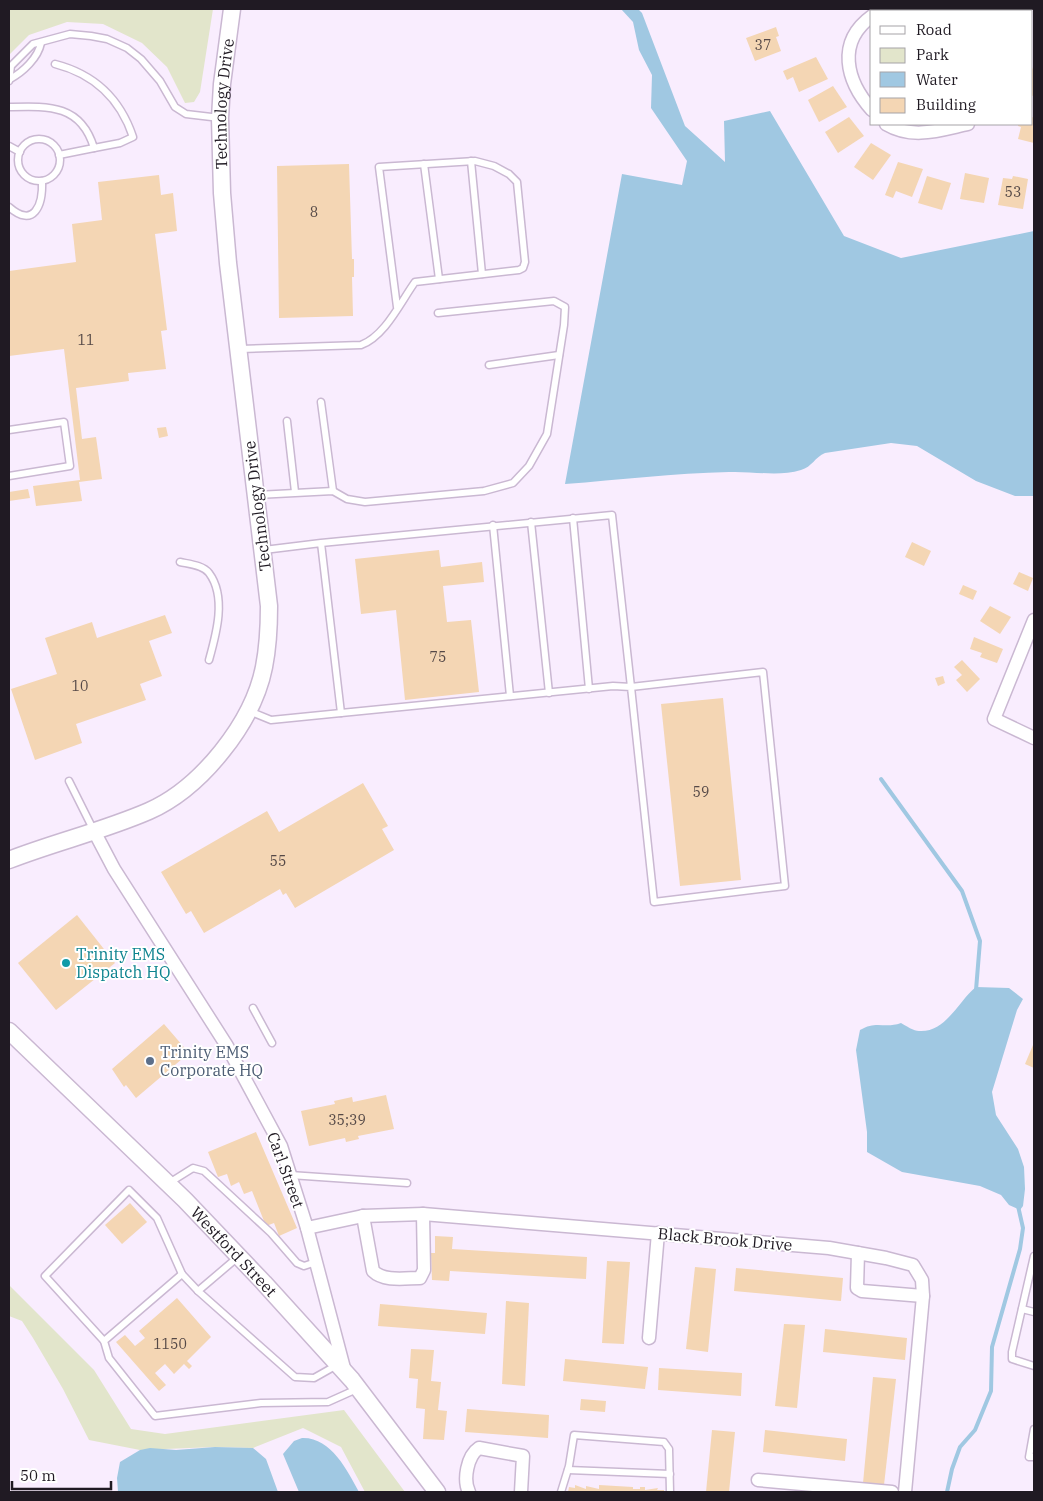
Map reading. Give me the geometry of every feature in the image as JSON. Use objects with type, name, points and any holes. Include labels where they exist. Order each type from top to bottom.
[{"type":"street","name":"Technology Drive","points":[[9,860],[150,810],[180,791],[204,770],[226,745],[248,710],[264,669],[269,638],[269,606],[222,193],[220,118],[222,84],[232,9]]},
{"type":"street","points":[[870,18],[855,33],[850,45],[848,63],[852,82],[870,107]]},
{"type":"street","points":[[889,125],[910,133],[928,133],[964,125]]},
{"type":"street","points":[[1034,620],[994,719],[1034,738]]},
{"type":"street","name":"Carl Street","points":[[94,831],[114,869],[227,1046],[282,1146],[316,1262],[341,1368]]},
{"type":"street","name":"Westford Street","points":[[9,1031],[239,1256],[358,1388],[437,1492]]},
{"type":"street","points":[[363,1216],[374,1272],[378,1276],[420,1278],[424,1270],[423,1214]]},
{"type":"street","name":"Black Brook Drive","points":[[306,1228],[363,1216],[423,1214],[829,1248],[913,1265],[922,1280],[923,1296],[905,1492]]},
{"type":"street","points":[[649,1338],[658,1233]]},
{"type":"street","points":[[858,1253],[857,1288],[862,1291],[923,1296]]},
{"type":"street","points":[[469,1492],[466,1487],[469,1459],[479,1448],[523,1456],[521,1492]]},
{"type":"street","points":[[758,1480],[892,1492]]},
{"type":"lane","points":[[9,80],[11,66],[33,44],[70,34],[108,39],[127,48],[141,59],[160,81],[175,107],[186,114],[220,118]]},
{"type":"lane","points":[[9,80],[20,74],[39,52],[41,43]]},
{"type":"lane","points":[[55,64],[78,72],[99,84],[120,107],[133,137],[120,143],[59,155]]},
{"type":"lane","points":[[9,107],[47,106],[65,111],[76,118],[90,135],[94,148]]},
{"type":"lane","points":[[38,139],[51,142],[59,155],[60,166],[57,172],[42,182],[33,181],[22,174],[18,162],[20,152],[25,144],[38,139]]},
{"type":"lane","points":[[9,146],[20,152]]},
{"type":"lane","points":[[239,349],[361,345],[372,341],[397,307],[415,282],[523,268],[525,262],[517,182],[509,174],[494,166],[470,161],[379,167],[397,307]]},
{"type":"lane","points":[[470,161],[482,274]]},
{"type":"lane","points":[[424,164],[439,279]]},
{"type":"lane","points":[[9,207],[22,215],[34,213],[42,198],[42,182]]},
{"type":"lane","points":[[256,495],[333,491],[346,498],[365,502],[484,491],[513,483],[528,466],[547,434],[565,307],[554,301],[438,313]]},
{"type":"lane","points":[[489,365],[559,355]]},
{"type":"lane","points":[[321,402],[333,491]]},
{"type":"lane","points":[[287,421],[295,492]]},
{"type":"lane","points":[[9,430],[64,422],[70,466],[9,476]]},
{"type":"lane","points":[[248,710],[271,720],[510,696],[631,687],[763,672],[785,886],[654,902],[631,687],[612,515],[493,525],[263,550]]},
{"type":"lane","points":[[573,518],[589,689]]},
{"type":"lane","points":[[531,522],[549,693]]},
{"type":"lane","points":[[493,525],[510,696]]},
{"type":"lane","points":[[321,543],[341,713]]},
{"type":"lane","points":[[180,562],[195,565],[208,572],[215,585],[219,609],[216,638],[209,660]]},
{"type":"lane","points":[[69,781],[94,831]]},
{"type":"lane","points":[[253,1008],[272,1043]]},
{"type":"lane","points":[[167,1184],[193,1168],[204,1171],[271,1233],[297,1263],[304,1266],[316,1262]]},
{"type":"lane","points":[[290,1175],[407,1183]]},
{"type":"lane","points":[[341,1368],[314,1378],[295,1377],[182,1274],[157,1218],[129,1190],[45,1276],[104,1341],[109,1358],[156,1416],[261,1403],[328,1402],[358,1388]]},
{"type":"lane","points":[[198,1290],[239,1256]]},
{"type":"lane","points":[[1034,1256],[1012,1352],[1012,1359],[1034,1366]]},
{"type":"lane","points":[[104,1341],[182,1274]]},
{"type":"lane","points":[[1022,1309],[1034,1312]]},
{"type":"lane","points":[[1034,1429],[1029,1457],[1034,1457]]},
{"type":"lane","points":[[561,1492],[568,1470],[574,1435],[664,1442],[669,1449],[670,1492]]},
{"type":"lane","points":[[568,1470],[670,1474]]},
{"type":"green space","points":[[9,9],[213,9],[200,92],[194,102],[185,103],[167,67],[142,43],[103,24],[67,22],[29,35],[9,55]]},
{"type":"green space","points":[[9,1285],[94,1370],[131,1429],[165,1434],[344,1410],[405,1492],[365,1492],[341,1447],[303,1428],[253,1448],[215,1447],[140,1450],[89,1440],[63,1389],[33,1338],[22,1321],[9,1316]]},
{"type":"water","points":[[621,9],[638,9],[642,13],[685,126],[725,162],[724,121],[770,111],[844,236],[901,258],[1034,231],[1034,496],[1015,496],[976,481],[917,446],[891,443],[825,453],[805,469],[792,472],[667,475],[565,484],[622,174],[682,185],[687,161],[651,108],[652,75],[639,50],[633,22]]},
{"type":"water","points":[[976,987],[1009,988],[1023,999],[1017,1010],[992,1092],[996,1115],[1018,1149],[1024,1167],[1025,1189],[1023,1206],[1020,1210],[1009,1205],[1001,1195],[980,1186],[902,1172],[867,1152],[867,1132],[856,1050],[860,1030],[876,1025],[895,1025],[901,1023],[917,1031],[929,1030],[937,1027],[951,1015]]},
{"type":"water","points":[[302,1438],[312,1439],[330,1449],[337,1456],[359,1492],[299,1492],[283,1454],[294,1441]]},
{"type":"water","points":[[215,1447],[253,1448],[266,1459],[278,1492],[118,1492],[117,1478],[120,1462],[140,1450],[150,1448],[176,1450]]},
{"type":"building","points":[[971,9],[974,10],[942,10]]},
{"type":"building","points":[[776,27],[779,36],[776,37],[781,51],[755,61],[746,38]]},
{"type":"building","points":[[816,57],[828,79],[799,92],[793,77],[787,80],[783,71]]},
{"type":"building","points":[[1033,70],[1034,73],[1033,96]]},
{"type":"building","points":[[833,86],[847,107],[819,122],[808,100]]},
{"type":"building","points":[[849,117],[864,136],[838,153],[825,132]]},
{"type":"building","points":[[1034,118],[1034,143],[1018,139],[1021,127],[1018,126],[1033,125]]},
{"type":"building","points":[[871,143],[891,155],[873,180],[854,167]]},
{"type":"building","points":[[898,162],[923,169],[912,197],[896,191],[893,198],[885,195]]},
{"type":"building","points":[[349,164],[352,259],[354,259],[354,277],[352,277],[353,316],[279,318],[277,166]]},
{"type":"building","points":[[965,173],[989,178],[984,203],[960,199]]},
{"type":"building","points":[[159,175],[161,195],[173,193],[177,231],[155,234],[167,330],[161,331],[166,369],[128,373],[129,381],[76,388],[82,439],[96,437],[102,479],[79,482],[82,501],[36,506],[33,486],[80,480],[64,349],[9,356],[9,271],[76,262],[72,224],[102,220],[98,182]]},
{"type":"building","points":[[927,176],[951,183],[942,210],[918,203]]},
{"type":"building","points":[[1013,176],[1028,179],[1023,209],[998,205],[1003,178],[1012,179]]},
{"type":"building","points":[[166,427],[168,436],[159,438],[157,428]]},
{"type":"building","points":[[28,489],[30,498],[9,501],[9,492]]},
{"type":"building","points":[[912,542],[931,551],[924,566],[905,557]]},
{"type":"building","points":[[439,550],[441,567],[482,562],[484,582],[443,586],[447,622],[471,620],[479,692],[405,700],[396,610],[361,614],[355,559]]},
{"type":"building","points":[[1019,572],[1033,578],[1028,591],[1013,584]]},
{"type":"building","points":[[963,585],[977,591],[973,600],[959,594]]},
{"type":"building","points":[[990,606],[1011,617],[1000,634],[980,621]]},
{"type":"building","points":[[165,615],[172,633],[149,641],[162,676],[140,684],[146,700],[76,724],[82,743],[35,760],[11,689],[57,674],[45,638],[92,622],[97,638]]},
{"type":"building","points":[[974,637],[1003,649],[997,663],[980,657],[982,653],[970,649]]},
{"type":"building","points":[[962,660],[980,679],[967,692],[956,680],[962,675],[954,667]]},
{"type":"building","points":[[943,676],[945,683],[938,686],[935,678]]},
{"type":"building","points":[[723,698],[741,880],[680,886],[661,704]]},
{"type":"building","points":[[363,783],[388,826],[382,829],[394,850],[295,908],[286,893],[283,895],[280,889],[204,933],[191,911],[186,914],[161,872],[267,811],[279,832]]},
{"type":"building","name":"Trinity EMS Dispatch HQ","points":[[77,915],[115,963],[56,1010],[18,963]]},
{"type":"building","name":"Trinity EMS Corporate HQ","points":[[164,1024],[189,1053],[136,1098],[126,1085],[124,1087],[112,1069]]},
{"type":"building","points":[[1034,1045],[1034,1068],[1025,1064]]},
{"type":"building","points":[[386,1095],[394,1129],[358,1136],[359,1139],[346,1142],[345,1138],[309,1146],[301,1111],[335,1104],[334,1101],[352,1097],[353,1102]]},
{"type":"building","points":[[256,1132],[297,1228],[279,1236],[274,1223],[266,1226],[252,1191],[244,1194],[239,1182],[231,1186],[227,1174],[218,1177],[208,1152]]},
{"type":"building","points":[[130,1203],[147,1222],[122,1244],[105,1225]]},
{"type":"building","points":[[435,1236],[453,1237],[452,1249],[587,1257],[586,1279],[450,1271],[449,1281],[432,1280],[431,1253],[435,1253]]},
{"type":"building","points":[[607,1261],[630,1262],[624,1344],[602,1343]]},
{"type":"building","points":[[695,1267],[716,1269],[708,1352],[686,1349]]},
{"type":"building","points":[[736,1268],[843,1278],[841,1301],[734,1291]]},
{"type":"building","points":[[177,1298],[211,1337],[187,1361],[192,1366],[189,1369],[184,1364],[174,1374],[165,1364],[155,1373],[166,1385],[159,1391],[116,1342],[125,1335],[135,1346],[145,1338],[139,1331]]},
{"type":"building","points":[[506,1301],[529,1303],[525,1386],[502,1384]]},
{"type":"building","points":[[380,1304],[487,1313],[485,1334],[378,1326]]},
{"type":"building","points":[[784,1324],[805,1325],[797,1408],[775,1406]]},
{"type":"building","points":[[825,1329],[907,1338],[905,1360],[823,1352]]},
{"type":"building","points":[[411,1349],[434,1350],[431,1381],[441,1382],[438,1410],[447,1411],[444,1440],[423,1439],[425,1409],[416,1408],[418,1379],[409,1378]]},
{"type":"building","points":[[565,1359],[648,1367],[645,1389],[563,1381]]},
{"type":"building","points":[[659,1368],[742,1373],[741,1396],[658,1390]]},
{"type":"building","points":[[873,1377],[896,1379],[884,1485],[863,1483]]},
{"type":"building","points":[[581,1399],[606,1401],[605,1412],[580,1410]]},
{"type":"building","points":[[467,1409],[549,1415],[548,1438],[465,1432]]},
{"type":"building","points":[[712,1430],[735,1432],[729,1492],[706,1492]]},
{"type":"building","points":[[765,1430],[847,1439],[845,1461],[763,1452]]},
{"type":"building","points":[[575,1485],[586,1489],[586,1486],[599,1489],[599,1485],[633,1487],[633,1489],[645,1487],[645,1490],[658,1488],[657,1490],[664,1490],[664,1492],[568,1492],[569,1487],[575,1488]]},
{"type":"waterway","points":[[881,779],[962,891],[980,941],[976,990]]},
{"type":"waterway","points":[[947,1492],[952,1469],[960,1447],[975,1430],[991,1391],[992,1347],[1020,1249],[1023,1228],[1018,1206]]},
{"type":"place","name":"Trinity EMS Dispatch HQ","points":[[66,963]]},
{"type":"place","name":"Trinity EMS Corporate HQ","points":[[150,1061]]}]
